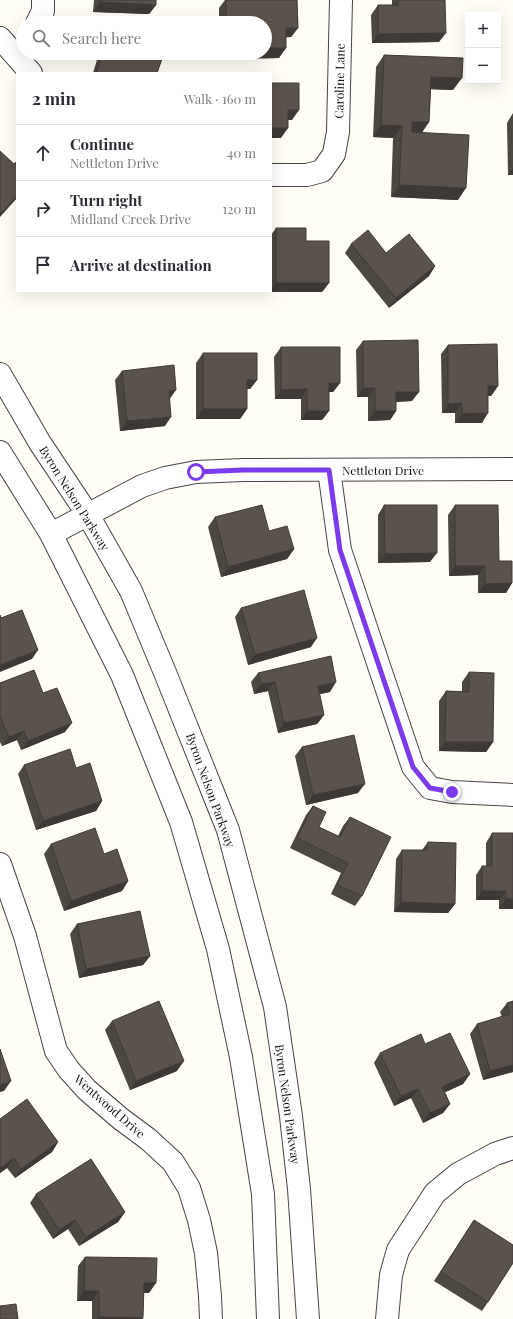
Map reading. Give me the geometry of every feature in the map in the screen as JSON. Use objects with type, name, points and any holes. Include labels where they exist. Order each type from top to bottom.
[{"type":"street","points":[[40,16],[43,11],[43,0]]},
{"type":"street","name":"Caroline Lane","points":[[272,175],[307,175],[322,171],[334,154],[338,132],[340,0]]},
{"type":"street","points":[[0,38],[16,54]]},
{"type":"street","name":"Byron Nelson Parkway","points":[[0,374],[40,443],[88,515],[131,591],[228,830],[275,1007],[291,1116],[299,1189],[308,1319]]},
{"type":"street","points":[[0,452],[51,534],[122,675],[181,822],[218,949],[242,1057],[263,1194],[268,1319]]},
{"type":"street","name":"Nettleton Drive","points":[[51,534],[142,486],[165,478],[204,472],[243,470],[513,469]]},
{"type":"street","points":[[329,470],[340,550],[413,767],[430,788],[452,792],[513,795]]},
{"type":"street","name":"Wentwood Drive","points":[[0,864],[25,936],[56,1051],[69,1070],[87,1090],[121,1119],[148,1139],[173,1162],[189,1188],[199,1220],[206,1253],[210,1296],[210,1319]]},
{"type":"street","points":[[387,1319],[391,1275],[398,1250],[435,1193],[458,1174],[495,1154],[513,1148]]},
{"type":"building","points":[[100,0],[156,0],[156,5],[100,2]]},
{"type":"building","points":[[226,0],[297,0],[298,28],[286,28],[286,48],[272,48],[272,16],[226,16]]},
{"type":"building","points":[[398,0],[445,0],[446,33],[378,34],[378,5],[398,5]]},
{"type":"building","points":[[384,55],[463,58],[462,78],[431,77],[429,122],[412,122],[412,132],[469,135],[466,188],[399,185],[402,126],[381,125]]},
{"type":"building","points":[[101,60],[162,60],[157,72],[96,72]]},
{"type":"building","points":[[272,83],[299,83],[299,110],[288,110],[288,128],[272,128]]},
{"type":"building","points":[[0,151],[14,164],[16,162],[16,197],[0,214]]},
{"type":"building","points":[[276,228],[306,228],[306,241],[329,241],[329,283],[276,283]]},
{"type":"building","points":[[368,230],[386,253],[409,234],[435,266],[396,298],[351,244]]},
{"type":"building","points":[[418,340],[419,392],[396,392],[396,411],[375,411],[375,388],[363,388],[363,341]]},
{"type":"building","points":[[497,344],[498,386],[488,386],[488,413],[462,414],[462,403],[448,404],[448,345]]},
{"type":"building","points":[[281,347],[340,347],[340,383],[329,383],[329,411],[307,411],[307,389],[281,390]]},
{"type":"building","points":[[203,353],[257,353],[257,380],[247,380],[247,409],[203,409]]},
{"type":"building","points":[[174,365],[176,390],[169,391],[171,417],[127,421],[122,371]]},
{"type":"building","points":[[262,505],[269,531],[287,526],[294,549],[228,567],[215,517]]},
{"type":"building","points":[[384,505],[437,505],[437,553],[385,554]]},
{"type":"building","points":[[455,505],[498,505],[499,561],[512,561],[512,583],[485,584],[485,566],[455,566]]},
{"type":"building","points":[[304,590],[317,638],[255,655],[241,608]]},
{"type":"building","points":[[22,610],[38,650],[0,665],[0,615],[1,618]]},
{"type":"building","points":[[331,656],[336,682],[318,686],[324,715],[284,723],[275,682],[261,684],[258,673]]},
{"type":"building","points":[[34,670],[43,693],[57,688],[72,723],[28,741],[24,731],[9,737],[0,716],[0,683]]},
{"type":"building","points":[[469,672],[494,673],[493,742],[445,742],[446,691],[469,692]]},
{"type":"building","points":[[354,735],[365,784],[313,795],[302,747]]},
{"type":"building","points":[[70,749],[76,768],[90,763],[102,801],[43,821],[24,765]]},
{"type":"building","points":[[313,806],[326,812],[319,827],[340,837],[350,817],[391,837],[362,896],[337,885],[348,863],[297,838]]},
{"type":"building","points":[[95,828],[104,854],[117,849],[128,881],[71,901],[51,844]]},
{"type":"building","points":[[492,833],[513,833],[513,899],[506,899],[506,891],[482,891],[482,866],[492,866]]},
{"type":"building","points":[[428,842],[456,843],[455,904],[401,902],[402,850],[427,850]]},
{"type":"building","points":[[140,911],[150,956],[86,969],[77,924]]},
{"type":"building","points":[[159,1001],[184,1061],[136,1081],[112,1021]]},
{"type":"building","points":[[513,1001],[513,1065],[490,1071],[477,1024],[510,1014],[507,1003]]},
{"type":"building","points":[[450,1033],[470,1074],[442,1087],[450,1104],[430,1113],[418,1089],[401,1096],[380,1053],[421,1034],[425,1044]]},
{"type":"building","points":[[0,1049],[11,1081],[0,1085]]},
{"type":"building","points":[[27,1099],[58,1142],[21,1169],[14,1158],[1,1168],[0,1119]]},
{"type":"building","points":[[91,1159],[125,1212],[86,1237],[75,1220],[59,1230],[36,1194]]},
{"type":"building","points":[[474,1220],[513,1245],[513,1263],[488,1302],[441,1272]]},
{"type":"building","points":[[85,1257],[157,1258],[156,1283],[144,1283],[143,1318],[99,1317],[99,1291],[84,1291]]},
{"type":"building","points":[[16,1304],[18,1319],[0,1319],[0,1306]]},
{"type":"route","points":[[196,472],[243,470],[329,470],[340,550],[413,767],[430,788],[452,792]]}]
